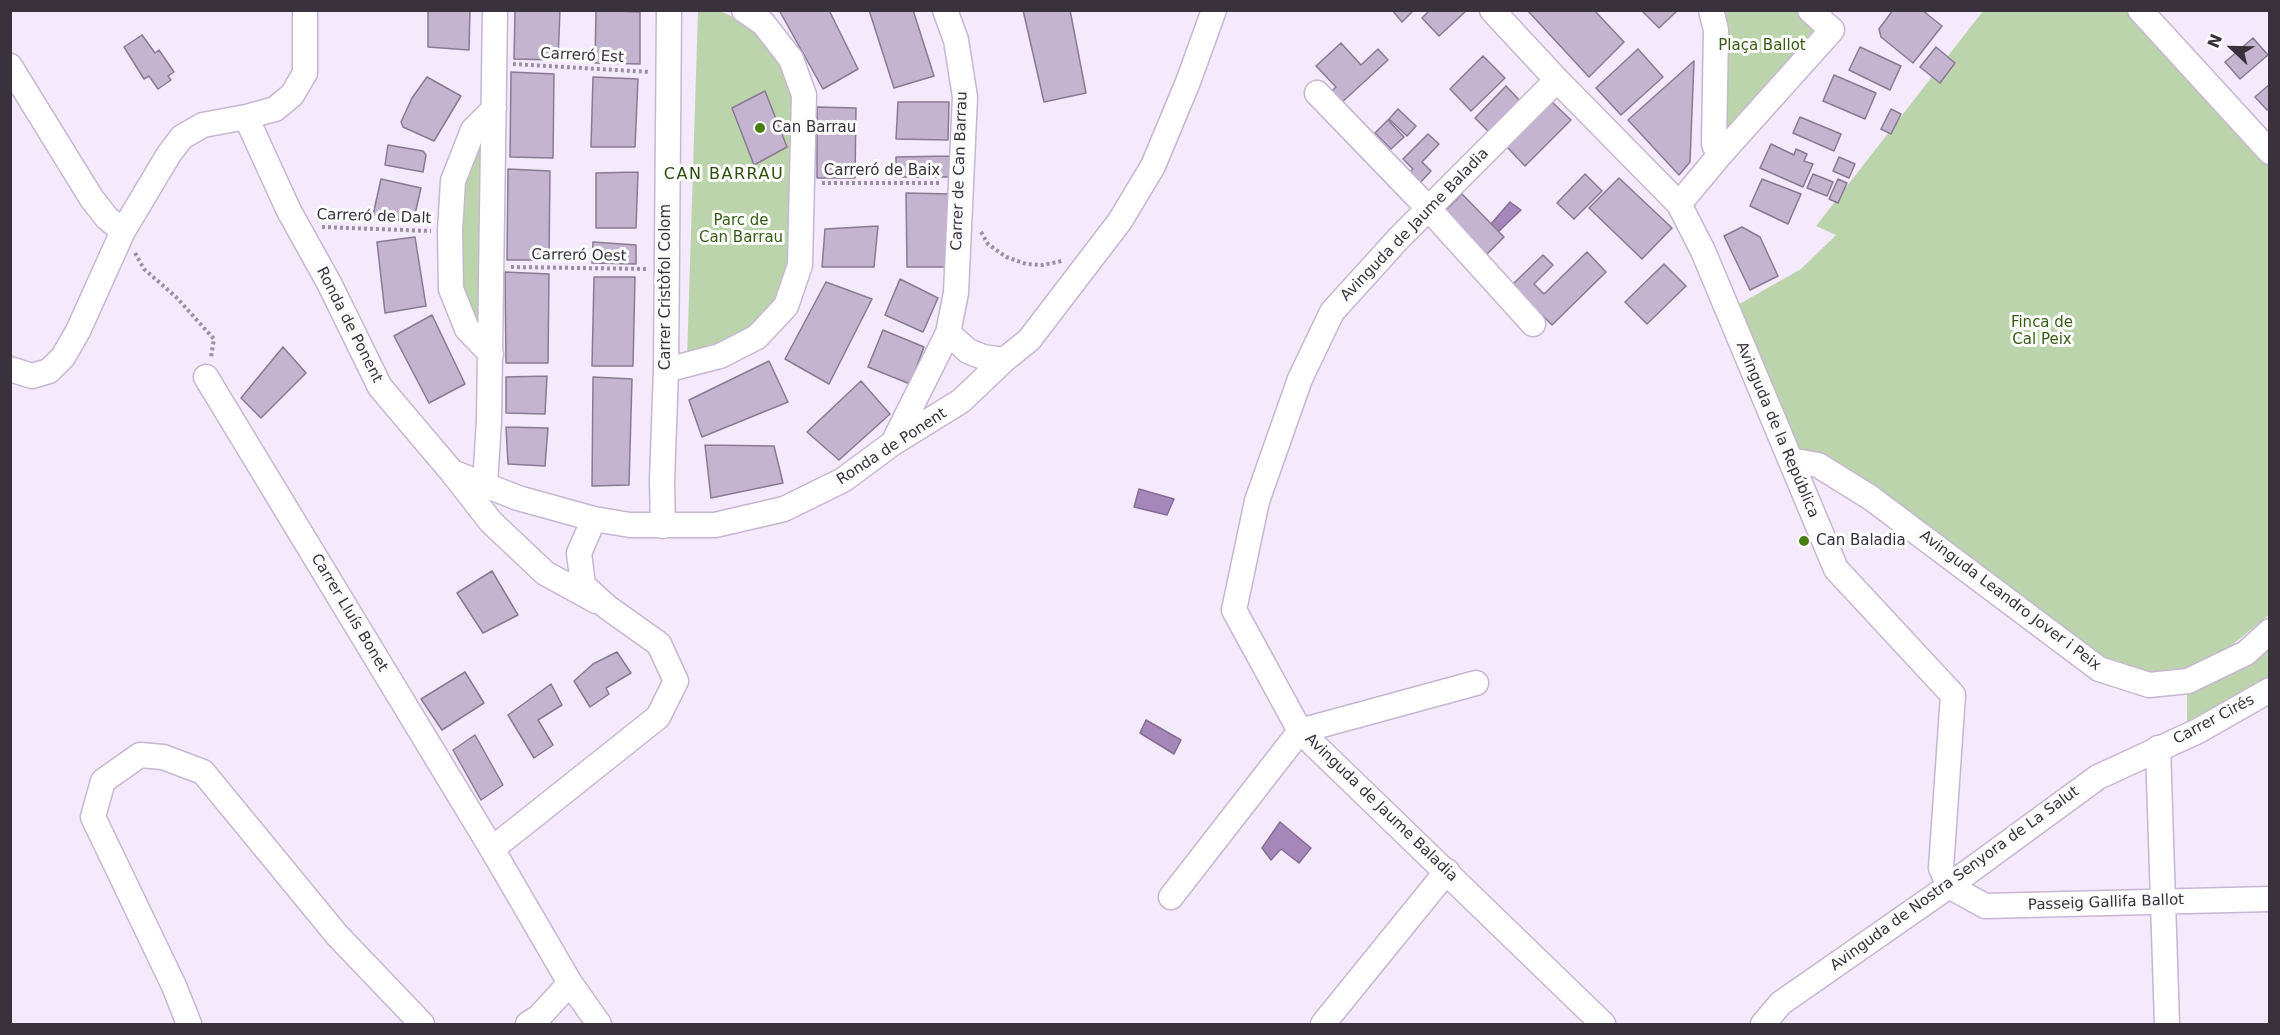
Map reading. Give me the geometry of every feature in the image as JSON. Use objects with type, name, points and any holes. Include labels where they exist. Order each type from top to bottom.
[{"type":"street","points":[[10,369],[32,376],[49,371],[63,357],[78,331],[123,231],[163,163],[182,137],[203,125],[246,117],[275,108],[292,95],[305,73],[305,10]]},
{"type":"street","points":[[485,485],[491,354],[495,10]]},
{"type":"street","name":"Carrer Cristòfol Colom","points":[[663,526],[669,10]]},
{"type":"street","points":[[666,370],[720,357],[757,337],[786,306],[800,265],[804,95],[790,59],[763,23],[744,10]]},
{"type":"street","name":"Carrer de Can Barrau","points":[[893,443],[948,333],[956,293],[965,97],[956,40],[945,10]]},
{"type":"street","name":"Ronda de Ponent","points":[[246,117],[297,227],[329,283],[380,387],[452,472],[518,498],[594,519],[630,525],[715,525],[784,509],[843,480],[893,443],[961,402],[1004,360],[1029,340],[1120,221],[1153,166],[1188,82],[1214,10]]},
{"type":"street","name":"Avinguda de la República","points":[[1492,10],[1679,204],[1703,250],[1836,569],[1953,695],[1941,868],[1949,886]]},
{"type":"street","points":[[1711,10],[1716,30],[1714,144],[1719,156]]},
{"type":"street","points":[[1679,204],[1832,30],[1810,10]]},
{"type":"street","points":[[2140,10],[2270,152]]},
{"type":"street","points":[[10,66],[92,199],[107,218],[123,231]]},
{"type":"street","name":"Avinguda de Jaume Baladia","points":[[1557,80],[1399,238],[1332,312],[1300,379],[1257,501],[1234,610],[1300,731],[1603,1024]]},
{"type":"street","points":[[1317,93],[1429,209],[1533,324]]},
{"type":"street","points":[[491,354],[467,329],[451,289],[450,231],[453,181],[472,130],[494,108]]},
{"type":"street","points":[[948,333],[968,351],[983,357],[1004,360]]},
{"type":"street","name":"Carrer Lluís Bonet","points":[[207,377],[492,849],[570,983],[599,1024]]},
{"type":"street","name":"Avinguda Leandro Jover i Peix","points":[[1790,460],[1818,465],[1871,498],[2099,669],[2149,685],[2188,681],[2246,653],[2270,631]]},
{"type":"street","points":[[452,472],[491,522],[545,573],[607,607],[659,644],[676,681],[658,717],[492,849]]},
{"type":"street","points":[[594,519],[579,553],[580,564],[584,585],[607,607]]},
{"type":"street","points":[[1170,897],[1300,731],[1476,683]]},
{"type":"street","name":"Carrer Cirés","points":[[2158,748],[2198,731],[2270,690]]},
{"type":"street","points":[[2158,748],[2167,1024]]},
{"type":"street","name":"Avinguda de Nostra Senyora de La Salut","points":[[1763,1024],[1781,1003],[1949,886],[2098,777],[2158,748]]},
{"type":"street","points":[[189,1024],[174,986],[93,817],[103,781],[140,755],[163,757],[203,772],[337,935],[422,1024]]},
{"type":"street","points":[[1323,1024],[1447,871]]},
{"type":"street","name":"Passeig Gallifa Ballot","points":[[1949,886],[1985,906],[2270,899]]},
{"type":"street","points":[[528,1024],[539,1017],[570,983]]},
{"type":"path","name":"Carreró Est","points":[[495,63],[668,72]]},
{"type":"path","name":"Carreró de Baix","points":[[803,183],[961,192]]},
{"type":"path","points":[[961,192],[988,244],[1006,257],[1026,264],[1043,265],[1064,260]]},
{"type":"path","name":"Carreró de Dalt","points":[[297,227],[450,231]]},
{"type":"path","points":[[123,231],[144,269],[176,297],[214,339],[207,377]]},
{"type":"path","name":"Carreró Oest","points":[[492,267],[666,269]]},
{"type":"green space","name":"Parc de Can Barrau","points":[[698,11],[720,11],[763,31],[784,64],[795,97],[791,266],[778,303],[750,333],[687,358]]},
{"type":"green space","name":"Plaça Ballot","points":[[1720,11],[1800,11],[1813,21],[1817,37],[1733,134],[1722,129]]},
{"type":"green space","name":"Finca de Cal Peix","points":[[1983,11],[2127,11],[2269,166],[2269,615],[2227,649],[2183,670],[2152,676],[2102,660],[1824,454],[1793,449],[1734,307],[1801,269],[1836,235],[1816,226]]},
{"type":"green space","points":[[492,113],[489,349],[467,329],[452,224],[454,181]]},
{"type":"green space","points":[[2269,635],[2269,685],[2187,730],[2187,686]]},
{"type":"shaded area","points":[[1510,202],[1521,210],[1498,232],[1491,224]]},
{"type":"shaded area","points":[[1139,489],[1174,499],[1167,515],[1134,507]]},
{"type":"shaded area","points":[[1146,720],[1181,740],[1174,754],[1140,733]]},
{"type":"shaded area","points":[[1280,822],[1311,848],[1299,863],[1281,849],[1271,860],[1262,848]]},
{"type":"building","points":[[428,10],[470,10],[469,50],[428,47]]},
{"type":"building","points":[[515,10],[560,10],[558,60],[514,59]]},
{"type":"building","points":[[596,10],[640,12],[640,64],[595,63]]},
{"type":"building","points":[[779,10],[829,10],[858,69],[823,89]]},
{"type":"building","points":[[869,10],[913,10],[934,76],[894,88]]},
{"type":"building","points":[[1023,10],[1070,10],[1086,93],[1044,102]]},
{"type":"building","points":[[1392,10],[1414,10],[1402,22]]},
{"type":"building","points":[[1430,10],[1464,10],[1465,12],[1439,36],[1422,18]]},
{"type":"building","points":[[1527,10],[1594,10],[1624,42],[1589,77]]},
{"type":"building","points":[[1641,10],[1678,10],[1659,28]]},
{"type":"building","points":[[1893,10],[1922,10],[1942,26],[1913,63],[1881,37],[1879,29]]},
{"type":"building","points":[[142,35],[155,53],[159,50],[174,72],[168,76],[171,80],[158,89],[149,76],[144,79],[124,47]]},
{"type":"building","points":[[2253,38],[2268,55],[2240,79],[2225,62]]},
{"type":"building","points":[[1341,43],[1361,65],[1378,49],[1388,60],[1340,104],[1330,93],[1336,87],[1316,66]]},
{"type":"building","points":[[1860,47],[1901,66],[1890,90],[1849,70]]},
{"type":"building","points":[[1936,47],[1955,63],[1940,83],[1920,67]]},
{"type":"building","points":[[1638,49],[1663,77],[1621,115],[1596,88]]},
{"type":"building","points":[[1483,56],[1505,78],[1471,111],[1450,89]]},
{"type":"building","points":[[1694,61],[1690,162],[1679,175],[1628,120]]},
{"type":"building","points":[[511,72],[554,74],[553,158],[510,157]]},
{"type":"building","points":[[1834,75],[1876,93],[1865,119],[1823,101]]},
{"type":"building","points":[[427,77],[461,96],[434,141],[403,127],[401,122],[412,98]]},
{"type":"building","points":[[593,77],[638,79],[635,147],[591,147]]},
{"type":"building","points":[[2270,84],[2270,108],[2267,110],[2255,97]]},
{"type":"building","points":[[1506,86],[1523,104],[1492,135],[1475,118]]},
{"type":"building","name":"Can Barrau","points":[[765,91],[787,147],[754,165],[732,108]]},
{"type":"building","points":[[898,102],[949,102],[948,140],[896,139]]},
{"type":"building","points":[[1552,102],[1571,120],[1525,166],[1507,147]]},
{"type":"building","points":[[817,107],[856,108],[855,178],[817,178]]},
{"type":"building","points":[[1398,109],[1416,126],[1407,136],[1389,119]]},
{"type":"building","points":[[1891,109],[1901,114],[1891,134],[1881,129]]},
{"type":"building","points":[[1800,117],[1841,134],[1834,151],[1793,133]]},
{"type":"building","points":[[1388,120],[1404,137],[1391,149],[1375,133]]},
{"type":"building","points":[[1428,134],[1439,144],[1422,162],[1431,171],[1418,185],[1408,174],[1413,169],[1403,159]]},
{"type":"building","points":[[1771,144],[1794,155],[1796,149],[1807,154],[1804,161],[1813,164],[1803,187],[1760,168]]},
{"type":"building","points":[[388,145],[423,151],[426,155],[423,172],[385,165]]},
{"type":"building","points":[[951,156],[950,177],[896,177],[896,157]]},
{"type":"building","points":[[1839,157],[1855,164],[1849,178],[1833,171]]},
{"type":"building","points":[[508,169],[550,171],[549,260],[507,260]]},
{"type":"building","points":[[638,172],[636,228],[596,228],[596,173]]},
{"type":"building","points":[[1585,174],[1602,191],[1574,219],[1557,203]]},
{"type":"building","points":[[1813,174],[1833,182],[1827,196],[1807,188]]},
{"type":"building","points":[[1619,178],[1672,228],[1642,259],[1589,208]]},
{"type":"building","points":[[381,179],[421,188],[413,223],[373,215]]},
{"type":"building","points":[[1762,179],[1801,194],[1788,224],[1750,206]]},
{"type":"building","points":[[1838,179],[1847,183],[1838,203],[1829,199]]},
{"type":"building","points":[[906,193],[951,194],[946,267],[907,267]]},
{"type":"building","points":[[1462,194],[1504,237],[1485,256],[1443,213]]},
{"type":"building","points":[[878,226],[874,267],[822,267],[825,229]]},
{"type":"building","points":[[1742,227],[1760,237],[1778,276],[1750,290],[1724,236]]},
{"type":"building","points":[[415,237],[426,306],[385,313],[377,242]]},
{"type":"building","points":[[593,242],[636,245],[636,264],[592,263]]},
{"type":"building","points":[[1587,252],[1606,272],[1552,325],[1512,285],[1543,255],[1553,265],[1534,284],[1544,294]]},
{"type":"building","points":[[1664,264],[1686,286],[1647,324],[1625,302]]},
{"type":"building","points":[[505,272],[549,274],[548,363],[506,363]]},
{"type":"building","points":[[594,277],[635,277],[633,366],[592,366]]},
{"type":"building","points":[[900,279],[938,298],[923,332],[885,315]]},
{"type":"building","points":[[826,282],[872,299],[829,384],[785,359]]},
{"type":"building","points":[[432,315],[465,384],[429,403],[394,336]]},
{"type":"building","points":[[883,330],[924,347],[910,384],[868,367]]},
{"type":"building","points":[[283,347],[306,373],[261,418],[241,398]]},
{"type":"building","points":[[769,361],[788,402],[702,437],[689,400]]},
{"type":"building","points":[[547,376],[545,414],[506,413],[506,377]]},
{"type":"building","points":[[593,377],[632,379],[629,485],[592,486]]},
{"type":"building","points":[[861,381],[890,414],[839,460],[807,432]]},
{"type":"building","points":[[506,427],[548,428],[545,466],[508,464]]},
{"type":"building","points":[[705,445],[774,446],[783,483],[711,498]]},
{"type":"building","points":[[492,571],[518,615],[483,633],[457,593]]},
{"type":"building","points":[[617,652],[631,673],[606,688],[609,694],[590,707],[574,681],[593,664]]},
{"type":"building","points":[[465,672],[484,703],[442,730],[421,699]]},
{"type":"building","points":[[551,684],[562,705],[538,720],[553,745],[534,758],[508,715]]},
{"type":"building","points":[[475,735],[503,785],[481,800],[453,750]]},
{"type":"place","name":"Can Barrau","points":[[760,128]]},
{"type":"place","name":"Can Baladia","points":[[1804,541]]},
{"type":"district","name":"CAN BARRAU","points":[[724,175]]}]
